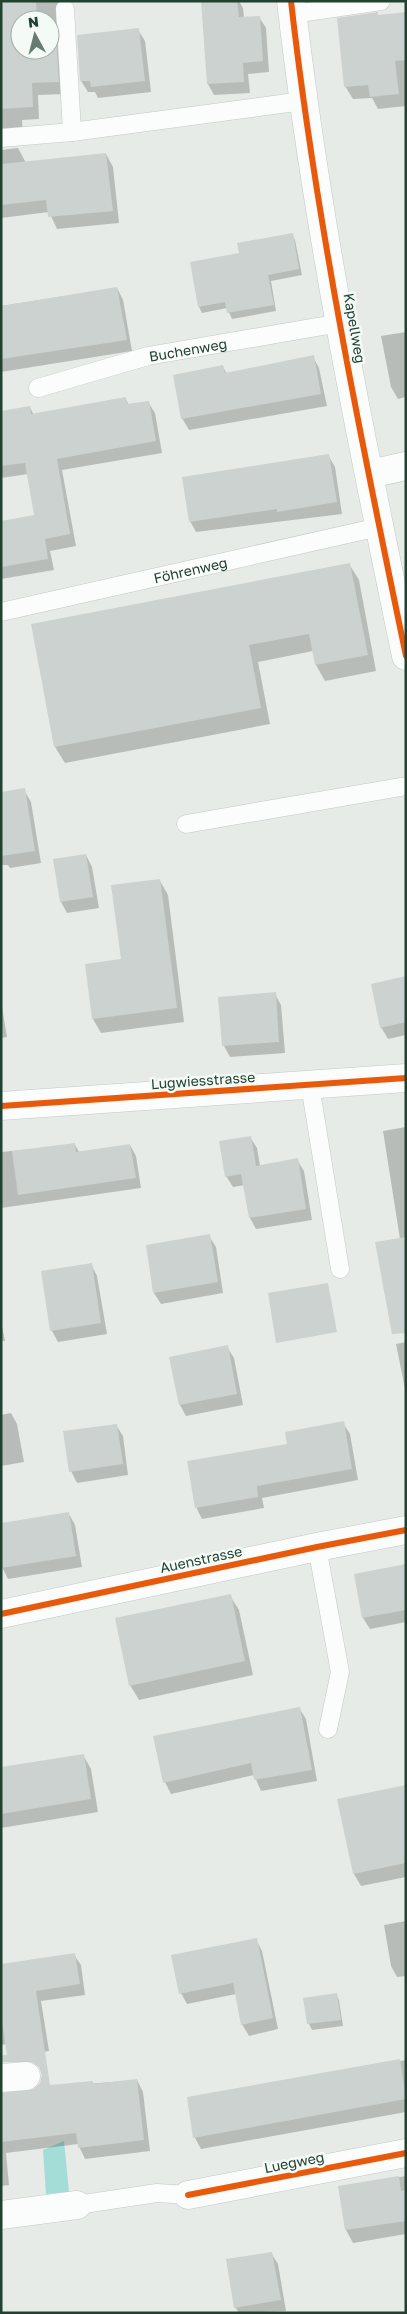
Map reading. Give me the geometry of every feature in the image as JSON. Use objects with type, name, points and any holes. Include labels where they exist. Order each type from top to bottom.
[{"type":"street","name":"Kapellweg","points":[[292,8],[303,101],[340,323],[406,656]]},
{"type":"street","points":[[370,474],[406,466]]},
{"type":"street","name":"Lugwiesstrasse","points":[[1,1106],[406,1078]]},
{"type":"street","name":"Auenstrasse","points":[[1,1614],[406,1530]]},
{"type":"street","name":"Luegweg","points":[[188,2195],[406,2153]]},
{"type":"street","name":"Luegweg","points":[[1,2215],[77,2204]]},
{"type":"lane","points":[[292,8],[381,1]]},
{"type":"lane","points":[[65,9],[72,132]]},
{"type":"lane","points":[[1,138],[72,132],[303,101]]},
{"type":"lane","name":"Buchenweg","points":[[38,388],[148,356],[340,323]]},
{"type":"lane","name":"Föhrenweg","points":[[1,612],[379,527]]},
{"type":"lane","points":[[186,824],[406,786]]},
{"type":"lane","points":[[310,1085],[340,1269]]},
{"type":"lane","points":[[317,1547],[340,1672],[328,1729]]},
{"type":"lane","name":"Luegweg","points":[[77,2204],[156,2193],[188,2195]]},
{"type":"water","points":[[64,2141],[69,2192],[46,2194],[43,2150]]},
{"type":"building","points":[[1,1],[36,1],[36,10],[10,10],[10,60],[58,60],[59,82],[32,83],[33,107],[1,109]]},
{"type":"building","points":[[201,1],[237,1],[239,17],[260,16],[263,61],[243,63],[244,82],[207,84]]},
{"type":"building","points":[[378,12],[378,15],[406,12],[406,60],[395,61],[399,94],[370,97],[368,85],[344,87],[337,18]]},
{"type":"building","points":[[139,28],[145,81],[91,87],[90,81],[80,81],[77,35]]},
{"type":"building","points":[[106,153],[113,211],[48,217],[46,200],[1,205],[1,164]]},
{"type":"building","points":[[293,233],[299,269],[268,275],[274,305],[227,313],[225,302],[198,307],[190,262],[239,253],[237,243]]},
{"type":"building","points":[[117,287],[127,340],[1,359],[1,306]]},
{"type":"building","points":[[314,355],[321,394],[181,419],[173,375],[223,365],[225,373]]},
{"type":"building","points":[[126,397],[127,404],[149,401],[156,441],[57,459],[70,534],[45,539],[48,559],[1,567],[1,521],[34,515],[25,463],[1,466],[1,411],[30,406],[31,414]]},
{"type":"building","points":[[329,454],[337,502],[277,512],[277,509],[189,522],[182,477]]},
{"type":"building","points":[[350,563],[368,655],[315,665],[309,634],[249,645],[261,708],[54,747],[31,624]]},
{"type":"building","points":[[25,788],[35,851],[1,856],[1,792]]},
{"type":"building","points":[[86,854],[93,897],[60,902],[53,859]]},
{"type":"building","points":[[160,879],[177,1008],[92,1019],[85,964],[121,959],[111,885]]},
{"type":"building","points":[[406,976],[406,1022],[380,1028],[371,984]]},
{"type":"building","points":[[276,992],[279,1042],[222,1046],[218,997]]},
{"type":"building","points":[[251,1136],[256,1166],[298,1158],[306,1209],[249,1218],[241,1174],[225,1177],[219,1141]]},
{"type":"building","points":[[75,1143],[76,1152],[130,1144],[136,1178],[18,1195],[12,1151]]},
{"type":"building","points":[[210,1234],[218,1282],[153,1293],[146,1245]]},
{"type":"building","points":[[406,1237],[406,1333],[392,1334],[375,1242]]},
{"type":"building","points":[[92,1263],[101,1323],[50,1331],[41,1271]]},
{"type":"building","points":[[328,1283],[337,1332],[276,1343],[268,1293]]},
{"type":"building","points":[[228,1345],[237,1394],[179,1405],[169,1357]]},
{"type":"building","points":[[344,1421],[352,1469],[257,1486],[258,1497],[195,1508],[187,1461],[287,1444],[285,1432]]},
{"type":"building","points":[[117,1424],[123,1464],[69,1472],[63,1431]]},
{"type":"building","points":[[69,1512],[76,1556],[1,1568],[1,1523]]},
{"type":"building","points":[[406,1564],[406,1610],[362,1618],[354,1574]]},
{"type":"building","points":[[231,1594],[245,1661],[129,1686],[115,1618]]},
{"type":"building","points":[[300,1707],[312,1770],[254,1780],[251,1763],[163,1783],[153,1736]]},
{"type":"building","points":[[84,1754],[91,1799],[1,1814],[1,1767]]},
{"type":"building","points":[[406,1785],[406,1863],[353,1874],[337,1799]]},
{"type":"building","points":[[257,1938],[273,2018],[241,2025],[233,1983],[179,1994],[171,1955]]},
{"type":"building","points":[[75,1953],[80,1984],[36,1991],[50,2085],[93,2081],[93,2084],[137,2079],[144,2140],[78,2148],[76,2133],[1,2142],[1,2093],[34,2089],[40,2083],[42,2075],[39,2067],[32,2062],[1,2062],[1,2055],[7,2055],[1,2016],[1,1964]]},
{"type":"building","points":[[337,1993],[341,2020],[307,2024],[303,1998]]},
{"type":"building","points":[[400,2059],[406,2099],[193,2138],[187,2097]]},
{"type":"building","points":[[399,2176],[401,2191],[406,2190],[406,2221],[345,2230],[338,2186]]},
{"type":"building","points":[[272,2252],[281,2300],[234,2308],[226,2259]]},
{"type":"cycle path","points":[[291,1],[313,166],[341,330],[406,656]]},
{"type":"cycle path","points":[[1,1106],[406,1078]]},
{"type":"cycle path","points":[[1,1614],[406,1530]]},
{"type":"cycle path","points":[[188,2195],[406,2153]]}]
